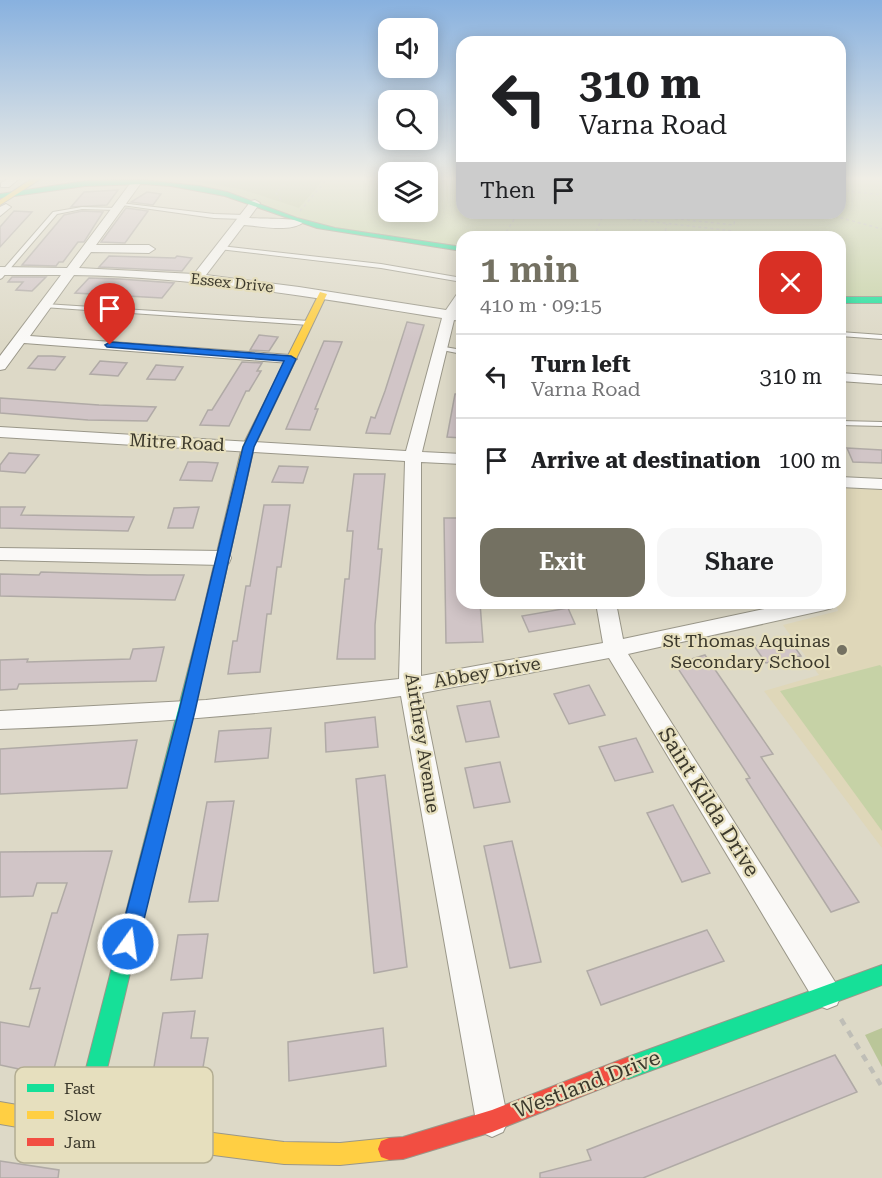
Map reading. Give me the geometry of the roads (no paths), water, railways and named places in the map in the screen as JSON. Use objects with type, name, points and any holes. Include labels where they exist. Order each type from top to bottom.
[{"type":"street","points":[[0,366],[101,233]]},
{"type":"street","points":[[197,278],[231,233]]},
{"type":"street","points":[[357,233],[456,248]]},
{"type":"street","points":[[90,248],[149,249]]},
{"type":"street","name":"Essex Drive","points":[[2,273],[71,272],[197,278],[323,294],[455,316]]},
{"type":"street","points":[[97,1067],[187,711],[248,447],[323,294]]},
{"type":"street","points":[[846,300],[882,300]]},
{"type":"street","name":"Airthrey Avenue","points":[[455,316],[439,348],[413,456],[410,686],[492,1121]]},
{"type":"street","points":[[20,339],[291,359]]},
{"type":"street","points":[[846,377],[882,380]]},
{"type":"street","name":"Mitre Road","points":[[0,432],[456,459]]},
{"type":"street","points":[[846,482],[882,484]]},
{"type":"street","points":[[0,554],[222,558]]},
{"type":"street","name":"Saint Kilda Drive","points":[[607,609],[615,650],[827,995]]},
{"type":"street","name":"Abbey Drive","points":[[0,720],[187,711],[410,686],[615,650],[798,609]]},
{"type":"street","name":"Westland Drive","points":[[213,1144],[284,1153],[340,1154],[403,1148],[492,1121],[565,1091],[882,975]]},
{"type":"street","name":"Westland Drive","points":[[0,1113],[15,1116]]},
{"type":"lane","points":[[2,273],[37,233]]},
{"type":"lane","points":[[220,248],[381,266],[456,279]]},
{"type":"lane","points":[[45,306],[309,323]]},
{"type":"lane","points":[[846,334],[882,337]]},
{"type":"lane","points":[[439,348],[456,351]]},
{"type":"lane","points":[[846,423],[882,424]]},
{"type":"place","name":"St Thomas Aquinas Secondary School","points":[[842,650]]}]
